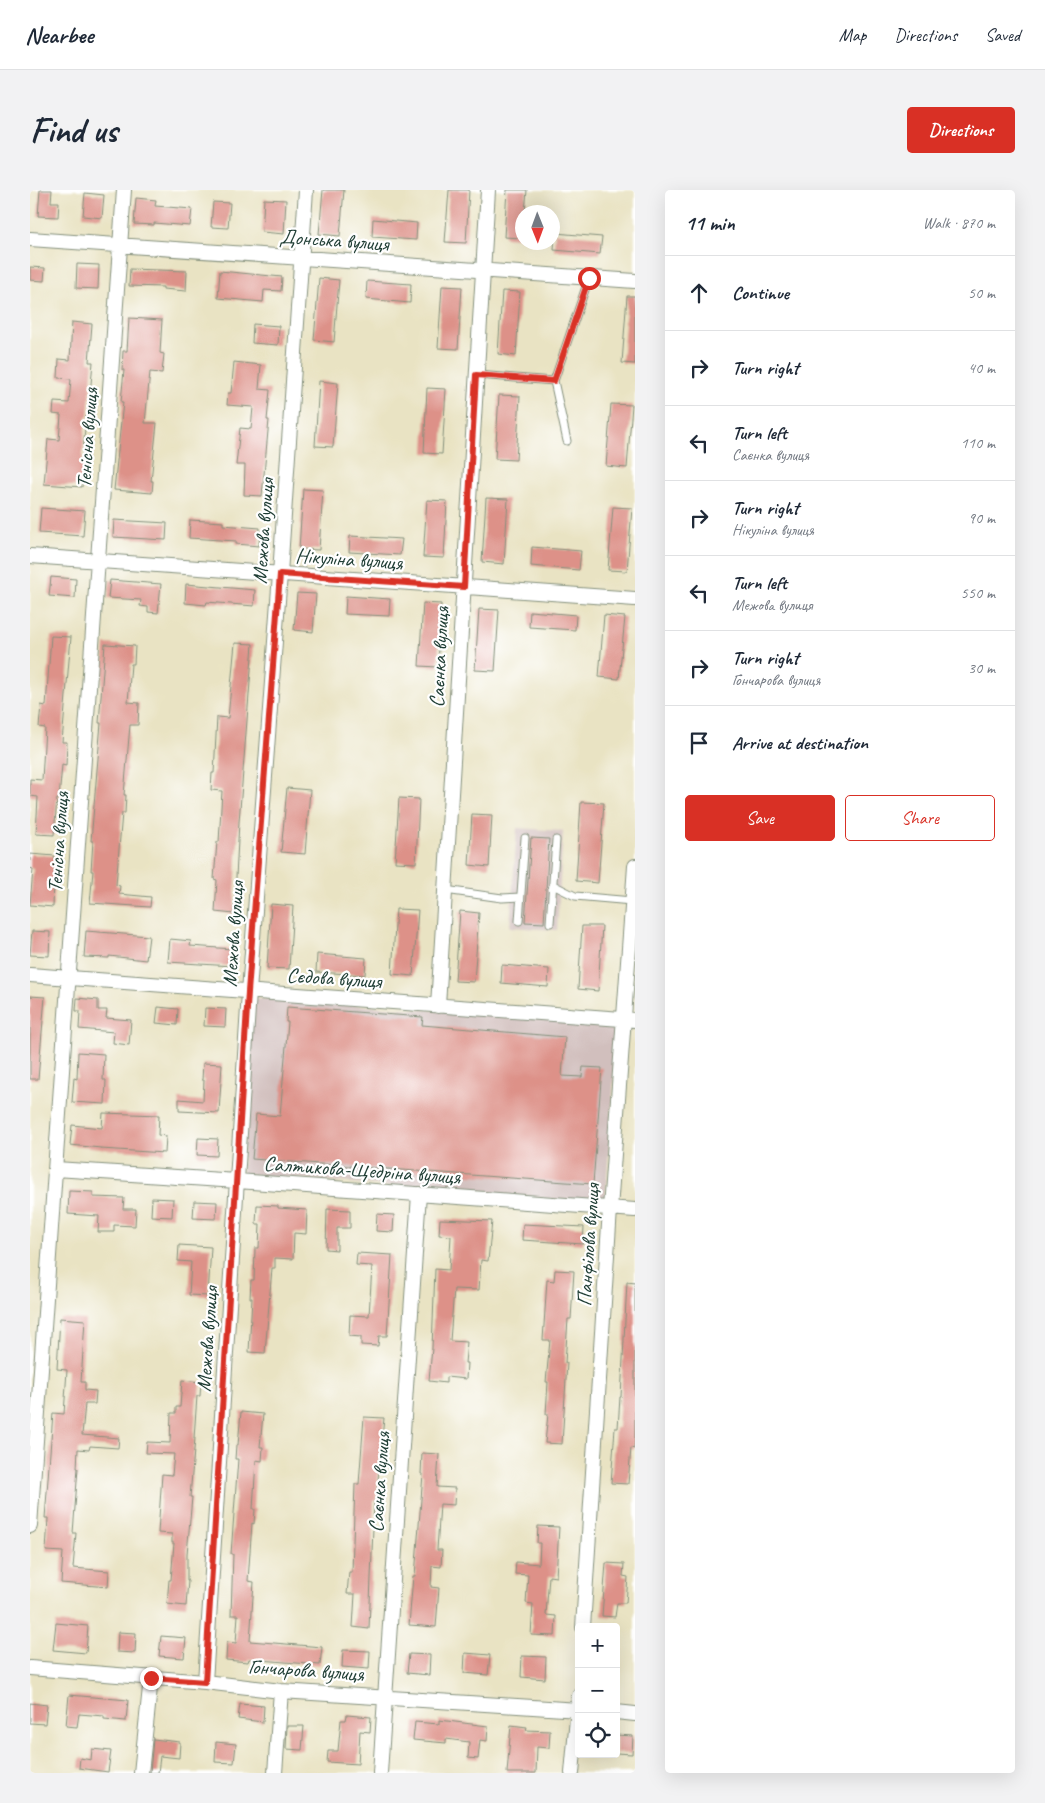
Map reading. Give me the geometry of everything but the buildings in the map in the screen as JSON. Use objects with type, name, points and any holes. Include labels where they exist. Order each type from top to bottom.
[{"type":"street","name":"Тенісна вулиця","points":[[30,1526],[124,190]]},
{"type":"street","name":"Межова вулиця","points":[[205,1682],[248,992],[280,574],[306,190]]},
{"type":"street","name":"Саєнка вулиця","points":[[438,1006],[488,190]]},
{"type":"street","name":"Донська вулиця","points":[[30,239],[635,281]]},
{"type":"street","name":"Нікуліна вулиця","points":[[30,556],[635,599]]},
{"type":"street","name":"Панфілова вулиця","points":[[583,1623],[610,1209],[629,1020],[632,902],[635,866]]},
{"type":"street","name":"Сєдова вулиця","points":[[30,975],[629,1020]]},
{"type":"street","name":"Салтикова-Щедріна вулиця","points":[[56,1169],[237,1180],[635,1210]]},
{"type":"street","name":"Саєнка вулиця","points":[[380,1773],[419,1194]]},
{"type":"street","name":"Гончарова вулиця","points":[[30,1668],[205,1682],[281,1691],[575,1705]]},
{"type":"street","points":[[142,1773],[151,1678]]},
{"type":"street","points":[[275,1773],[281,1691]]},
{"type":"street","points":[[620,1712],[635,1714]]},
{"type":"street","points":[[572,1773],[577,1713]]},
{"type":"lane","points":[[567,441],[554,381],[589,278]]},
{"type":"lane","points":[[476,375],[554,381]]},
{"type":"lane","points":[[519,921],[524,838]]},
{"type":"lane","points":[[550,923],[556,840]]},
{"type":"lane","points":[[553,885],[575,896],[632,902]]},
{"type":"lane","points":[[445,890],[502,898],[520,897]]},
{"type":"shaded area","points":[[517,828],[563,831],[557,930],[510,927]]},
{"type":"shaded area","points":[[253,998],[618,1023],[605,1204],[242,1174]]},
{"type":"route","points":[[151,1678],[205,1682],[248,992],[280,574],[464,587],[476,375],[554,381],[589,278]]}]
